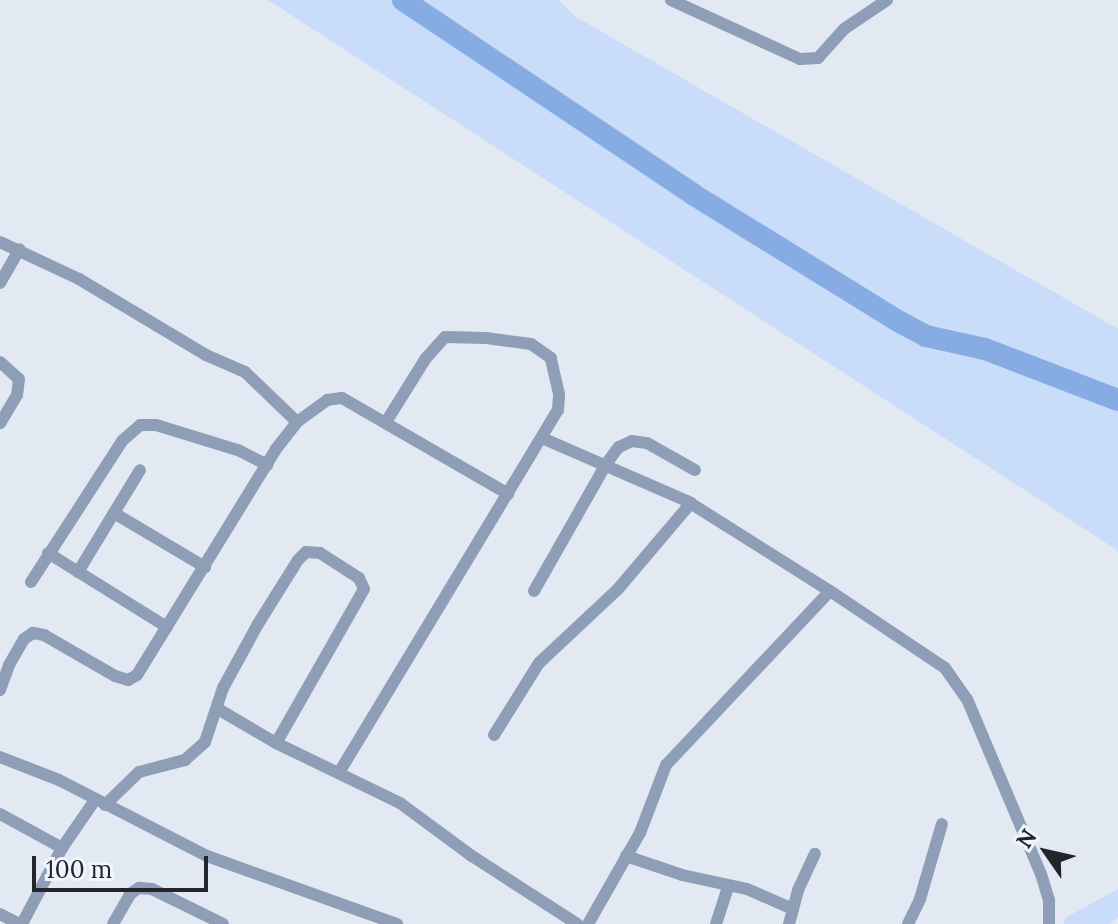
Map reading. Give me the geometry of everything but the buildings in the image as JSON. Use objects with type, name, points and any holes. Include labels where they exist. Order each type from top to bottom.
[{"type":"street","points":[[671,0],[800,59],[818,58],[844,29],[887,0]]},
{"type":"street","points":[[0,242],[79,279],[206,355],[245,372],[297,422]]},
{"type":"street","points":[[0,283],[20,249]]},
{"type":"street","points":[[340,771],[558,410],[559,394],[551,358],[531,344],[445,337],[437,344],[386,422]]},
{"type":"street","points":[[0,362],[19,379],[17,395],[0,423]]},
{"type":"street","points":[[0,690],[9,665],[24,639],[33,633],[44,635],[115,676],[128,680],[137,675],[267,465],[297,422],[327,400],[342,398],[508,494]]},
{"type":"street","points":[[31,582],[123,440],[140,425],[156,425],[238,450],[267,465]]},
{"type":"street","points":[[542,438],[691,503],[935,661],[955,680],[967,699],[1041,874],[1049,901],[1049,924]]},
{"type":"street","points":[[534,591],[606,464],[619,447],[632,441],[647,443],[695,470]]},
{"type":"street","points":[[78,572],[140,470]]},
{"type":"street","points":[[494,735],[539,663],[618,589],[691,503]]},
{"type":"street","points":[[114,513],[205,567]]},
{"type":"street","points":[[0,914],[21,924],[62,848],[100,802],[139,772],[185,760],[205,742],[223,688],[298,560],[306,552],[320,553],[359,578],[364,589],[276,743]]},
{"type":"street","points":[[48,553],[167,627]]},
{"type":"street","points":[[588,924],[640,833],[666,765],[830,591]]},
{"type":"street","points":[[218,709],[276,743],[340,771],[400,803],[472,856],[577,924]]},
{"type":"street","points":[[0,757],[59,780],[220,862],[360,918],[397,924]]},
{"type":"street","points":[[0,814],[62,848]]},
{"type":"street","points":[[908,924],[920,899],[942,824]]},
{"type":"street","points":[[789,924],[815,854]]},
{"type":"street","points":[[626,856],[728,887],[747,889],[793,909]]},
{"type":"street","points":[[716,924],[728,887]]},
{"type":"street","points":[[113,924],[130,894],[139,888],[152,889],[223,924]]},
{"type":"shaded area","points":[[268,0],[559,0],[576,17],[1118,329],[1118,555],[1117,550]]},
{"type":"shaded area","points":[[1118,889],[1118,918],[1109,924],[1064,924],[1065,918]]},
{"type":"waterway","points":[[403,0],[694,195],[898,321],[926,336],[985,349],[1118,400]]}]
